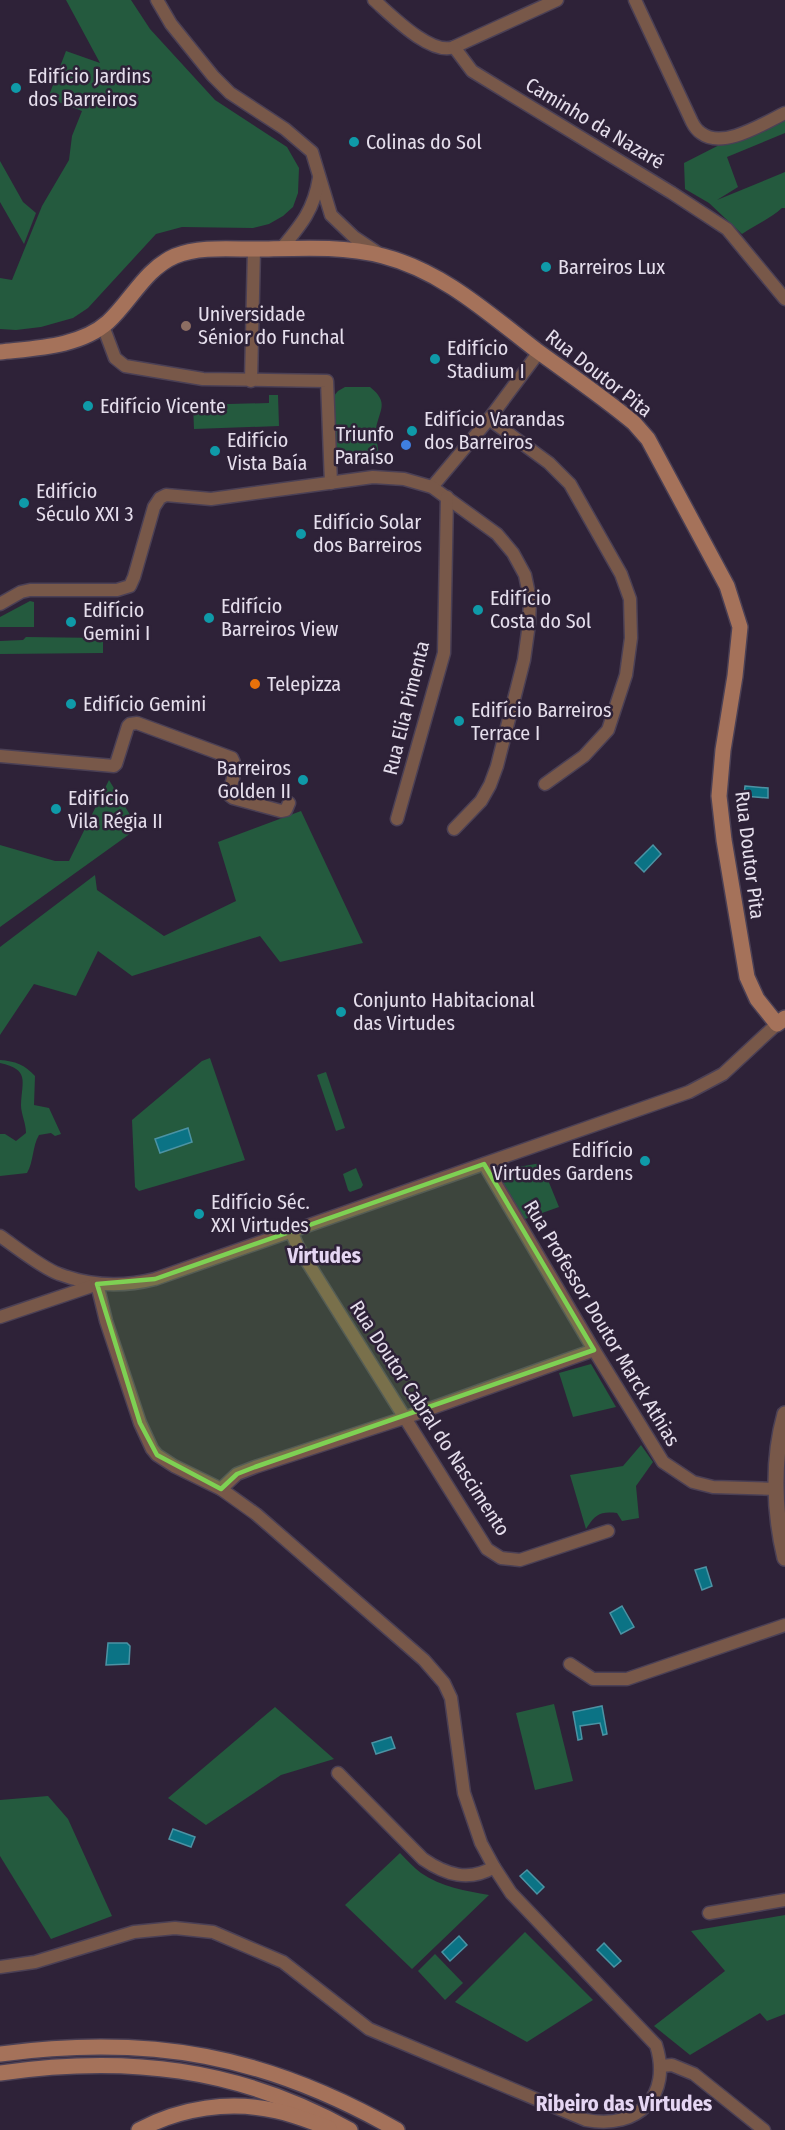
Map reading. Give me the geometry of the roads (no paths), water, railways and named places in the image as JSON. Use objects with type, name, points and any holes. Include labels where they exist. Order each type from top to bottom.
[{"type":"main road","name":"Rua Doutor Pita","points":[[0,352],[78,339],[103,326],[153,270],[174,256],[198,251],[254,249],[350,250],[383,256],[425,271],[442,280],[626,417],[648,439],[722,577],[740,627],[719,796],[747,977],[758,999],[781,1021]]},
{"type":"main road","points":[[0,2054],[75,2046],[107,2046],[199,2054],[255,2067],[292,2079],[322,2091],[397,2130]]},
{"type":"main road","points":[[0,2073],[48,2067],[105,2064],[187,2071],[237,2082],[275,2094],[350,2130]]},
{"type":"main road","points":[[139,2130],[181,2112],[225,2107],[276,2111],[335,2130]]},
{"type":"street","points":[[157,0],[171,24],[213,76],[230,93],[285,129],[312,152],[331,215],[354,237],[383,256]]},
{"type":"street","points":[[374,0],[415,35],[436,48],[445,50],[556,0]]},
{"type":"street","points":[[635,0],[692,122],[701,133],[712,138],[735,137],[785,113]]},
{"type":"street","name":"Caminho da Nazaré","points":[[454,47],[472,71],[727,229],[785,299]]},
{"type":"street","points":[[281,249],[309,213],[317,191],[319,174]]},
{"type":"street","points":[[251,381],[254,249]]},
{"type":"street","points":[[103,326],[115,358],[125,366],[203,379],[327,381],[331,483]]},
{"type":"street","points":[[432,487],[489,419],[539,352]]},
{"type":"street","points":[[489,419],[549,463],[570,484],[621,574],[630,599],[630,638],[626,675],[608,730],[584,756],[545,783]]},
{"type":"street","points":[[0,604],[21,592],[30,590],[117,590],[130,586],[154,507],[163,496],[221,498],[380,477],[404,479],[432,487],[497,534],[513,553],[525,575],[530,599],[524,660],[497,766],[481,801],[454,829]]},
{"type":"street","name":"Rua Elia Pimenta","points":[[397,819],[444,653],[447,497]]},
{"type":"street","points":[[0,756],[114,766],[128,726],[137,723],[232,758],[236,763],[229,795],[233,798],[281,811],[286,810],[290,803]]},
{"type":"street","points":[[0,1236],[55,1273],[97,1284],[134,1284],[155,1279],[701,1087],[723,1074],[781,1021]]},
{"type":"street","name":"Rua Professor Doutor Marck Athias","points":[[484,1164],[663,1462],[693,1482],[703,1485],[721,1488],[776,1489]]},
{"type":"street","name":"Rua Doutor Cabral do Nascimento","points":[[291,1231],[298,1247],[487,1549],[501,1558],[520,1560],[608,1531]]},
{"type":"street","points":[[0,1317],[97,1284]]},
{"type":"street","points":[[0,1967],[35,1962],[134,1932],[175,1928],[213,1932],[283,1962],[384,2037],[586,2120],[612,2127],[639,2115],[651,2105],[656,2095],[661,2066],[656,2045],[648,2035],[511,1893],[494,1867],[481,1843],[464,1793],[452,1703],[444,1683],[424,1660],[256,1514],[221,1489],[157,1455],[147,1442],[106,1321],[97,1284]]},
{"type":"street","points":[[221,1489],[237,1474],[246,1470],[404,1418],[594,1350]]},
{"type":"street","points":[[785,1414],[778,1447],[776,1489],[779,1529],[785,1558]]},
{"type":"street","points":[[570,1664],[593,1679],[627,1679],[785,1625]]},
{"type":"street","points":[[338,1773],[423,1859],[437,1869],[459,1876],[474,1876],[494,1867]]},
{"type":"street","points":[[708,1913],[785,1900]]},
{"type":"street","points":[[661,2066],[672,2065],[694,2074],[764,2130]]},
{"type":"water","points":[[745,786],[768,788],[768,798],[744,796]]},
{"type":"water","points":[[653,845],[661,854],[644,872],[635,863]]},
{"type":"water","points":[[188,1128],[192,1142],[160,1153],[155,1139]]},
{"type":"water","points":[[706,1567],[712,1586],[702,1590],[695,1570]]},
{"type":"water","points":[[622,1606],[634,1627],[621,1634],[610,1613]]},
{"type":"water","points":[[108,1643],[127,1643],[130,1646],[129,1664],[106,1665]]},
{"type":"water","points":[[602,1706],[607,1734],[603,1735],[600,1723],[580,1726],[582,1739],[578,1740],[573,1712]]},
{"type":"water","points":[[391,1737],[395,1748],[376,1754],[372,1743]]},
{"type":"water","points":[[173,1829],[195,1837],[191,1847],[169,1839]]},
{"type":"water","points":[[527,1870],[544,1887],[537,1894],[520,1876]]},
{"type":"water","points":[[459,1936],[467,1945],[450,1961],[442,1952]]},
{"type":"water","points":[[604,1943],[621,1961],[614,1967],[597,1950]]},
{"type":"place","name":"Edifício Jardins dos Barreiros","points":[[16,88]]},
{"type":"place","name":"Colinas do Sol","points":[[354,142]]},
{"type":"place","name":"Barreiros Lux","points":[[546,267]]},
{"type":"place","name":"Universidade Sénior do Funchal","points":[[186,326]]},
{"type":"place","name":"Edifício Stadium I","points":[[435,359]]},
{"type":"place","name":"Edifício Vicente","points":[[88,406]]},
{"type":"place","name":"Edifício Varandas dos Barreiros","points":[[412,431]]},
{"type":"place","name":"Triunfo Paraíso","points":[[406,445]]},
{"type":"place","name":"Edifício Vista Baía","points":[[215,451]]},
{"type":"place","name":"Edifício Século XXI 3","points":[[24,503]]},
{"type":"place","name":"Edifício Solar dos Barreiros","points":[[301,534]]},
{"type":"place","name":"Edifício Costa do Sol","points":[[478,610]]},
{"type":"place","name":"Edifício Barreiros View","points":[[209,618]]},
{"type":"place","name":"Edifício Gemini I","points":[[71,622]]},
{"type":"place","name":"Telepizza","points":[[255,684]]},
{"type":"place","name":"Edifício Gemini","points":[[71,704]]},
{"type":"place","name":"Edifício Barreiros Terrace I","points":[[459,721]]},
{"type":"place","name":"Barreiros Golden II","points":[[303,780]]},
{"type":"place","name":"Edifício Vila Régia II","points":[[56,809]]},
{"type":"place","name":"Conjunto Habitacional das Virtudes","points":[[341,1012]]},
{"type":"place","name":"Edifício Virtudes Gardens","points":[[645,1161]]},
{"type":"place","name":"Edifício Séc. XXI Virtudes","points":[[199,1214]]},
{"type":"district","name":"Virtudes","points":[[324,1256]]},
{"type":"district","name":"Ribeiro das Virtudes","points":[[624,2104]]}]
